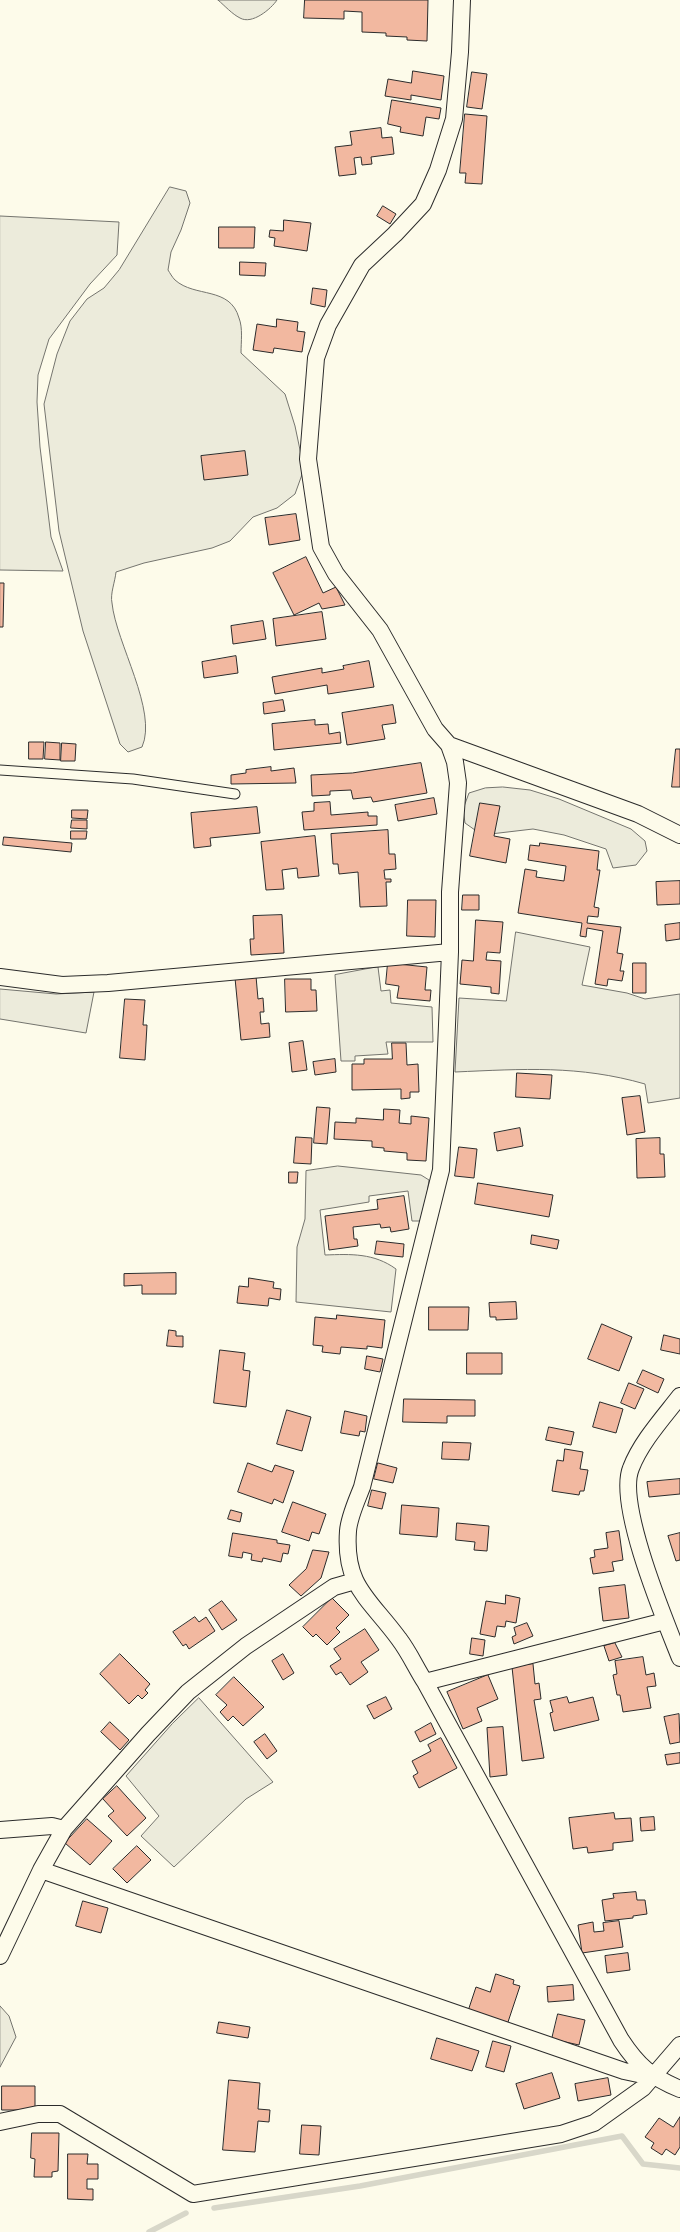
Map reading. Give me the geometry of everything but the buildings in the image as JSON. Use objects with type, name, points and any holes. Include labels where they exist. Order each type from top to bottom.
[{"type":"street","points":[[462,0],[454,120],[438,170],[423,204],[362,265],[328,325],[316,358],[308,459],[321,547],[336,574],[380,630],[435,729],[449,745],[455,762],[458,783],[450,892],[450,952],[441,1170],[362,1487],[348,1530],[349,1559],[354,1581],[364,1598],[399,1639],[425,1682],[621,2040],[634,2060],[653,2077]]},
{"type":"street","points":[[449,745],[638,814],[680,835]]},
{"type":"street","points":[[0,977],[62,985],[108,983],[450,952]]},
{"type":"street","points":[[680,1396],[630,1469],[627,1493],[634,1527],[665,1621],[680,1658]]},
{"type":"street","points":[[0,1956],[41,1870],[64,1829],[188,1692],[246,1646],[279,1623],[334,1588],[354,1581]]},
{"type":"street","points":[[425,1682],[665,1621]]},
{"type":"street","points":[[0,1830],[52,1826],[64,1829]]},
{"type":"street","points":[[41,1870],[624,2071],[653,2077],[680,2089]]},
{"type":"street","points":[[0,2122],[38,2114],[60,2114],[193,2194],[561,2134],[594,2123],[643,2088],[680,2045]]},
{"type":"lane","points":[[0,770],[133,779],[235,794]]},
{"type":"shaded area","points":[[218,0],[277,0],[261,15],[245,20],[234,14]]},
{"type":"shaded area","points":[[170,187],[186,191],[190,203],[171,252],[168,270],[175,280],[183,285],[220,297],[228,301],[234,308],[241,326],[241,353],[285,394],[295,426],[304,469],[295,494],[277,508],[253,517],[230,541],[212,548],[144,563],[116,572],[112,592],[115,619],[141,696],[145,715],[145,732],[142,747],[128,752],[120,744],[83,631],[59,531],[44,404],[57,354],[70,321],[87,299],[104,288],[119,270]]},
{"type":"shaded area","points":[[0,216],[119,222],[117,255],[90,284],[49,339],[38,375],[37,402],[40,447],[51,537],[63,571],[0,570]]},
{"type":"shaded area","points":[[503,787],[530,790],[559,799],[631,829],[645,841],[647,851],[636,865],[613,868],[606,849],[564,835],[533,829],[482,835],[465,823],[463,809],[469,793],[485,788]]},
{"type":"shaded area","points":[[516,932],[590,947],[582,985],[627,993],[645,999],[680,994],[680,1098],[648,1103],[645,1084],[621,1078],[574,1071],[528,1069],[455,1072],[459,998],[506,1001]]},
{"type":"shaded area","points":[[378,967],[381,991],[390,990],[391,1003],[432,1007],[433,1042],[386,1042],[388,1054],[355,1056],[355,1061],[341,1061],[335,975]]},
{"type":"shaded area","points":[[0,989],[56,994],[94,992],[86,1033],[0,1019]]},
{"type":"shaded area","points":[[338,1166],[421,1175],[429,1180],[423,1221],[412,1221],[408,1191],[369,1196],[369,1202],[320,1210],[325,1255],[371,1257],[396,1269],[391,1312],[296,1302],[297,1247],[305,1219],[306,1171]]},
{"type":"shaded area","points":[[199,1698],[273,1782],[246,1799],[174,1867],[141,1836],[159,1816],[126,1776],[172,1724]]},
{"type":"shaded area","points":[[0,2006],[9,2016],[16,2037],[0,2067]]},
{"type":"waterway","points":[[214,2208],[360,2186],[622,2136],[643,2164],[680,2168]]},
{"type":"waterway","points":[[149,2232],[186,2213]]}]
